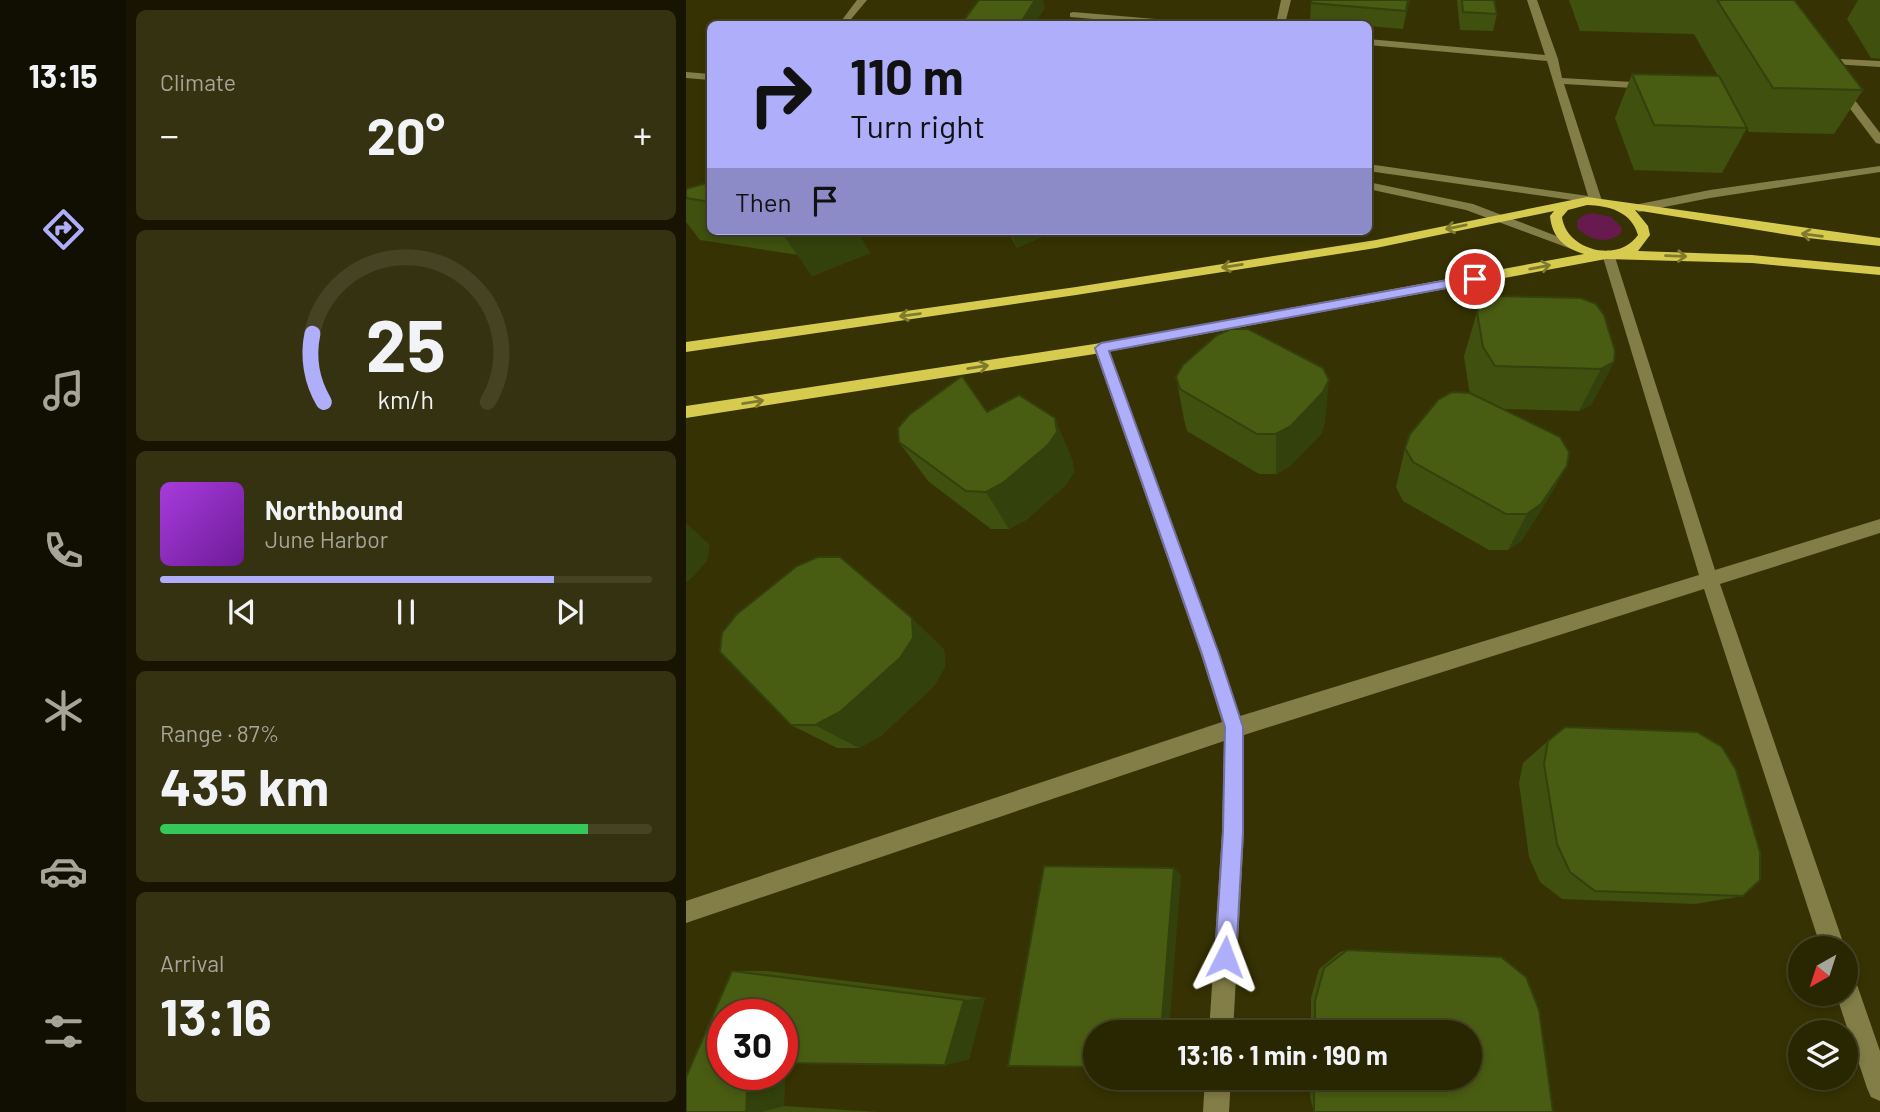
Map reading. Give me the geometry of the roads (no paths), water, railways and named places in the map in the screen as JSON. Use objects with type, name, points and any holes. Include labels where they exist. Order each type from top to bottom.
[{"type":"main road","points":[[686,412],[1101,348],[1633,249],[1644,235],[1637,218],[1623,208],[1601,202]]},
{"type":"main road","points":[[686,347],[1348,248],[1571,204],[1601,202],[1808,234],[1880,242]]},
{"type":"main road","points":[[1571,204],[1556,216],[1556,227],[1564,238],[1579,247],[1608,254],[1752,259],[1880,271]]},
{"type":"street","points":[[845,21],[862,0]]},
{"type":"street","points":[[1281,21],[1286,0]]},
{"type":"street","points":[[1372,168],[1601,202],[1532,0]]},
{"type":"street","points":[[1073,16],[1139,21]]},
{"type":"street","points":[[1372,42],[1553,59]]},
{"type":"street","points":[[1812,51],[1828,71]]},
{"type":"street","points":[[1821,61],[1880,64]]},
{"type":"street","points":[[686,75],[707,77]]},
{"type":"street","points":[[1559,81],[1668,87]]},
{"type":"street","points":[[1836,81],[1880,141]]},
{"type":"street","points":[[1639,208],[1710,194],[1880,169]]},
{"type":"street","points":[[1372,186],[1469,207],[1579,247]]},
{"type":"street","points":[[1608,254],[1710,581],[1829,936]]},
{"type":"street","points":[[1101,348],[1211,654],[1234,727],[1233,832],[1222,1020]]},
{"type":"street","points":[[686,912],[1234,727],[1880,526]]},
{"type":"street","points":[[1852,1006],[1880,1088]]},
{"type":"street","points":[[1216,1112],[1217,1090]]}]
